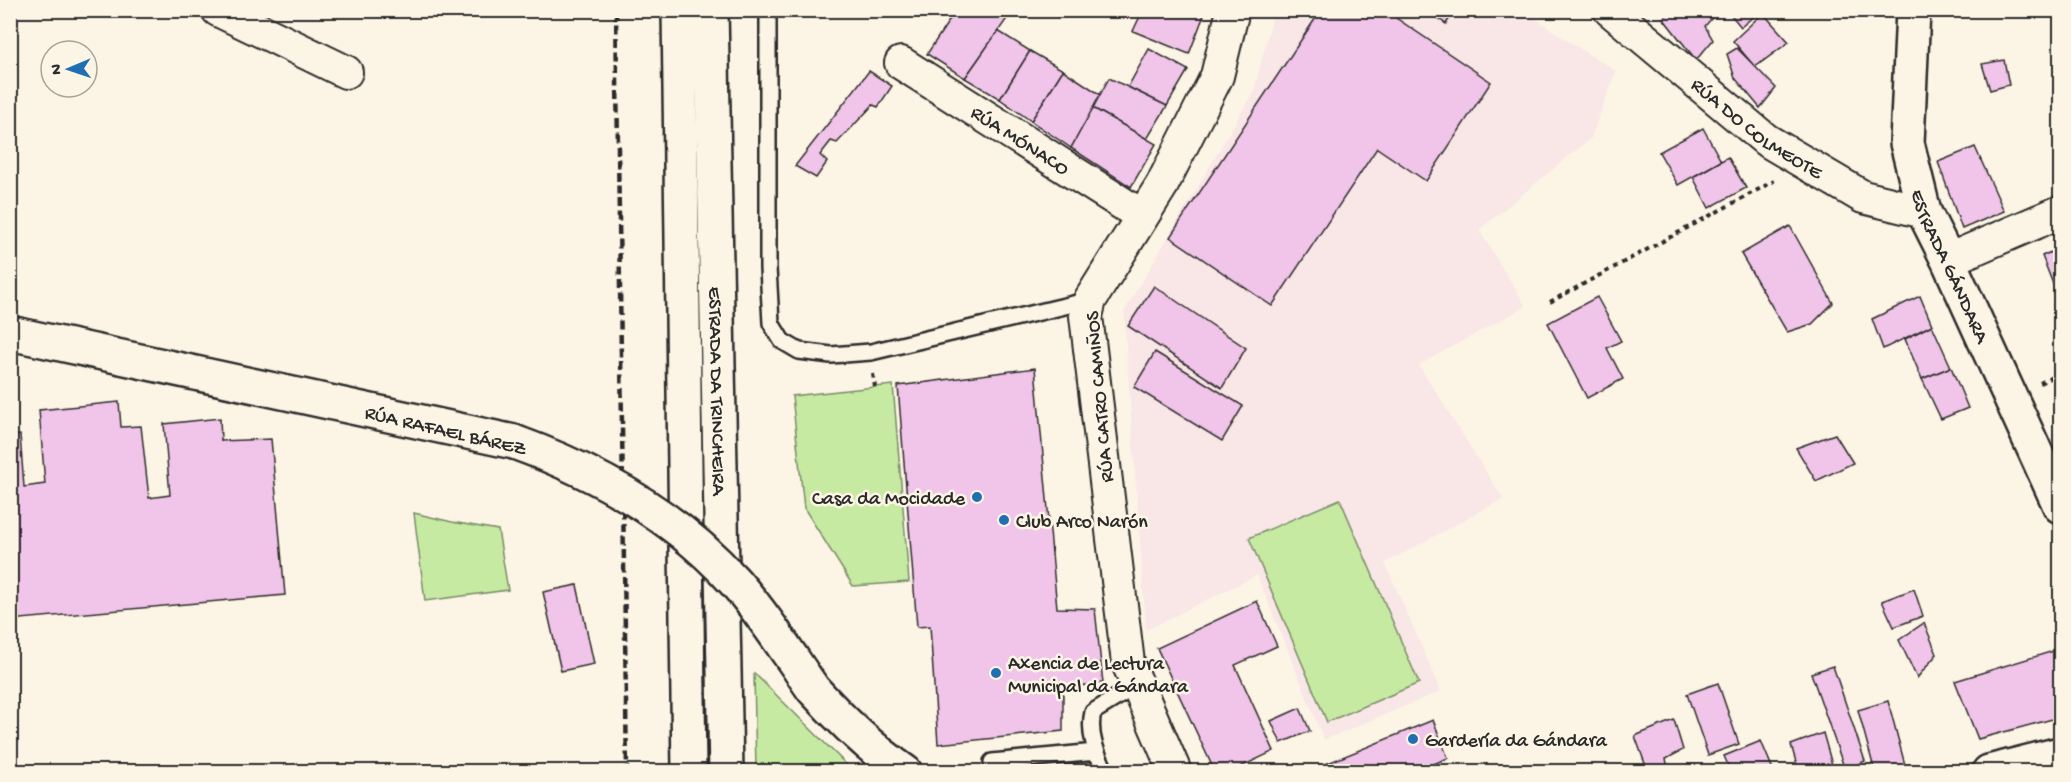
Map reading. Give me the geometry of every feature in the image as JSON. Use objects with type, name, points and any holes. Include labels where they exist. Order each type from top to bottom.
[{"type":"main road","name":"ESTRADA DA TRINCHEIRA","points":[[679,10],[689,771]]},
{"type":"main road","name":"ESTRADA DA TRINCHEIRA","points":[[711,10],[726,771]]},
{"type":"main road","name":"ESTRADA GÁNDARA","points":[[1913,10],[1907,143],[1924,212],[2061,506]]},
{"type":"main road","name":"RÚA RAFAEL BÁREZ","points":[[10,333],[514,442],[549,455],[614,486],[649,508],[697,544],[735,583],[766,622],[813,689],[838,718],[869,745],[905,771]]},
{"type":"main road","points":[[1989,771],[2061,754]]},
{"type":"street","points":[[218,10],[346,72]]},
{"type":"street","name":"RÚA CATRO CAMIÑOS","points":[[1175,771],[1128,663],[1086,316],[1090,300],[1162,185],[1217,76],[1233,10]]},
{"type":"street","name":"RÚA DO COLMEOTE","points":[[1610,10],[1766,140],[1863,197],[1924,212]]},
{"type":"street","name":"RÚA MÓNACO","points":[[901,63],[1142,216]]},
{"type":"street","points":[[1948,260],[2061,212]]},
{"type":"lane","points":[[768,10],[768,268],[771,323],[782,341],[798,351],[831,355],[871,352],[1090,300]]},
{"type":"lane","points":[[1106,771],[1096,752],[1090,723],[1093,712],[1137,685]]},
{"type":"lane","points":[[992,762],[1096,752]]},
{"type":"path","points":[[1550,302],[1806,164]]},
{"type":"path","points":[[2043,381],[2061,373]]},
{"type":"shaded area","points":[[1274,11],[1524,11],[1616,71],[1591,138],[1479,230],[1526,306],[1419,365],[1503,499],[1385,563],[1441,691],[1324,740],[1257,575],[1146,630],[1124,312],[1254,91]]},
{"type":"green space","points":[[893,385],[909,582],[853,586],[804,508],[792,396]]},
{"type":"green space","points":[[1340,499],[1419,683],[1327,722],[1249,538]]},
{"type":"green space","points":[[414,513],[498,530],[508,590],[425,601]]},
{"type":"green space","points":[[754,673],[853,771],[756,771]]},
{"type":"building","points":[[956,10],[1007,10],[1011,13],[965,78],[927,54]]},
{"type":"building","points":[[1143,10],[1206,10],[1189,54],[1133,31]]},
{"type":"building","points":[[1321,10],[1384,10],[1491,82],[1426,181],[1377,148],[1272,306],[1170,237]]},
{"type":"building","points":[[1426,10],[1455,10],[1446,24]]},
{"type":"building","points":[[1673,10],[1719,10],[1705,26],[1713,40],[1696,60],[1663,18]]},
{"type":"building","points":[[1727,10],[1761,10],[1741,27]]},
{"type":"building","points":[[1763,13],[1789,42],[1755,67],[1733,41]]},
{"type":"building","points":[[998,31],[1030,51],[1000,99],[965,78]]},
{"type":"building","points":[[1737,48],[1776,88],[1760,108],[1735,78],[1727,54]]},
{"type":"building","points":[[1149,49],[1188,70],[1167,106],[1128,87]]},
{"type":"building","points":[[1030,51],[1063,70],[1031,121],[1000,99]]},
{"type":"building","points":[[2004,60],[2009,85],[1990,90],[1982,64]]},
{"type":"building","points":[[1063,70],[1101,95],[1071,148],[1031,121]]},
{"type":"building","points":[[869,71],[892,86],[878,107],[873,105],[837,143],[831,141],[820,155],[827,162],[816,178],[795,166]]},
{"type":"building","points":[[1109,78],[1167,106],[1147,139],[1093,108]]},
{"type":"building","points":[[1093,108],[1156,144],[1131,187],[1071,148]]},
{"type":"building","points":[[1703,128],[1721,161],[1678,185],[1659,152]]},
{"type":"building","points":[[1975,147],[2004,211],[1962,229],[1938,162]]},
{"type":"building","points":[[1728,157],[1746,188],[1709,208],[1693,177]]},
{"type":"building","points":[[1790,226],[1833,303],[1812,324],[1787,332],[1741,254]]},
{"type":"building","points":[[2060,248],[2060,302],[2042,256]]},
{"type":"building","points":[[1154,286],[1246,348],[1222,388],[1128,326]]},
{"type":"building","points":[[1920,296],[1932,325],[1883,349],[1872,319]]},
{"type":"building","points":[[1597,297],[1621,341],[1607,348],[1623,379],[1587,398],[1548,323]]},
{"type":"building","points":[[1932,325],[1951,367],[1922,379],[1905,339]]},
{"type":"building","points":[[1155,352],[1243,406],[1222,441],[1134,387]]},
{"type":"building","points":[[1951,367],[1968,408],[1941,419],[1922,379]]},
{"type":"building","name":"Casa da Mocidade","points":[[1035,368],[1057,608],[1095,609],[1103,683],[1063,688],[1063,731],[938,744],[930,626],[917,627],[898,386]]},
{"type":"building","points":[[119,402],[121,427],[141,426],[149,498],[170,495],[164,424],[220,418],[221,441],[271,439],[285,595],[10,620],[10,436],[20,435],[24,487],[45,484],[39,410]]},
{"type":"building","points":[[1835,434],[1853,463],[1816,481],[1796,448]]},
{"type":"building","points":[[577,585],[594,664],[561,671],[543,592]]},
{"type":"building","points":[[1914,589],[1923,616],[1894,627],[1882,601]]},
{"type":"building","points":[[1257,601],[1277,646],[1235,665],[1274,751],[1230,772],[1215,772],[1157,648]]},
{"type":"building","points":[[1924,623],[1937,654],[1917,678],[1899,640]]},
{"type":"building","points":[[2060,649],[2060,717],[1978,739],[1955,681]]},
{"type":"building","points":[[1833,666],[1865,761],[1845,770],[1811,673]]},
{"type":"building","points":[[1718,683],[1739,744],[1708,755],[1687,694]]},
{"type":"building","points":[[1888,701],[1905,765],[1875,772],[1858,710]]},
{"type":"building","points":[[1300,708],[1310,731],[1281,743],[1271,721]]},
{"type":"building","name":"Gardería da Gándara","points":[[1433,720],[1448,758],[1424,768],[1425,772],[1306,772]]},
{"type":"building","points":[[1674,720],[1683,750],[1666,759],[1669,772],[1648,772],[1635,736]]},
{"type":"building","points":[[1823,733],[1834,772],[1799,772],[1791,745]]},
{"type":"building","points":[[1761,741],[1774,772],[1731,772],[1724,756]]},
{"type":"railway","points":[[616,10],[627,772]]},
{"type":"place","name":"Casa da Mocidade","points":[[977,497]]},
{"type":"place","name":"Club Arco Narón","points":[[1004,520]]},
{"type":"place","name":"Axencia de Lectura Municipal da Gándara","points":[[996,673]]},
{"type":"place","name":"Gardería da Gándara","points":[[1413,739]]}]
